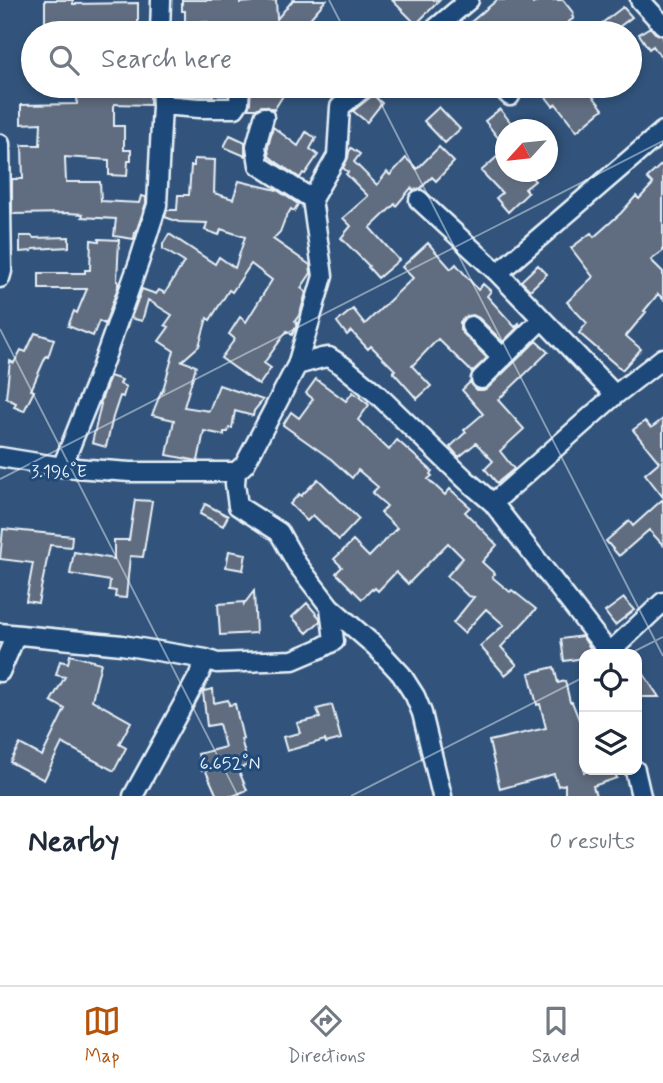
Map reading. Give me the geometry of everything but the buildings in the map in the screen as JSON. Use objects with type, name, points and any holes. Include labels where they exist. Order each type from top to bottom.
[{"type":"street","points":[[160,21],[161,0]]},
{"type":"street","points":[[449,21],[469,0]]},
{"type":"street","points":[[640,0],[663,25]]},
{"type":"street","points":[[62,467],[98,377],[157,205],[162,98]]},
{"type":"street","points":[[162,105],[235,107],[239,98]]},
{"type":"street","points":[[0,457],[62,467],[130,472],[236,472],[245,464],[297,365],[323,276],[312,199],[337,156],[340,107],[351,98]]},
{"type":"street","points":[[264,117],[256,146],[259,165],[312,199]]},
{"type":"street","points":[[498,273],[663,131]]},
{"type":"street","points":[[0,144],[0,278]]},
{"type":"street","points":[[419,200],[498,273],[615,395]]},
{"type":"street","points":[[481,379],[541,320]]},
{"type":"street","points":[[471,326],[503,358]]},
{"type":"street","points":[[297,365],[329,358],[377,394],[493,503],[606,649]]},
{"type":"street","points":[[493,503],[615,395],[663,358]]},
{"type":"street","points":[[236,472],[238,506],[279,532],[297,564],[330,607],[375,646],[401,674],[415,696],[422,713],[441,796]]},
{"type":"street","points":[[613,649],[663,602]]},
{"type":"street","points":[[0,672],[8,634],[122,645],[217,663],[293,660],[334,641],[330,607]]},
{"type":"street","points":[[133,796],[206,660]]},
{"type":"street","points":[[636,775],[641,796]]}]
